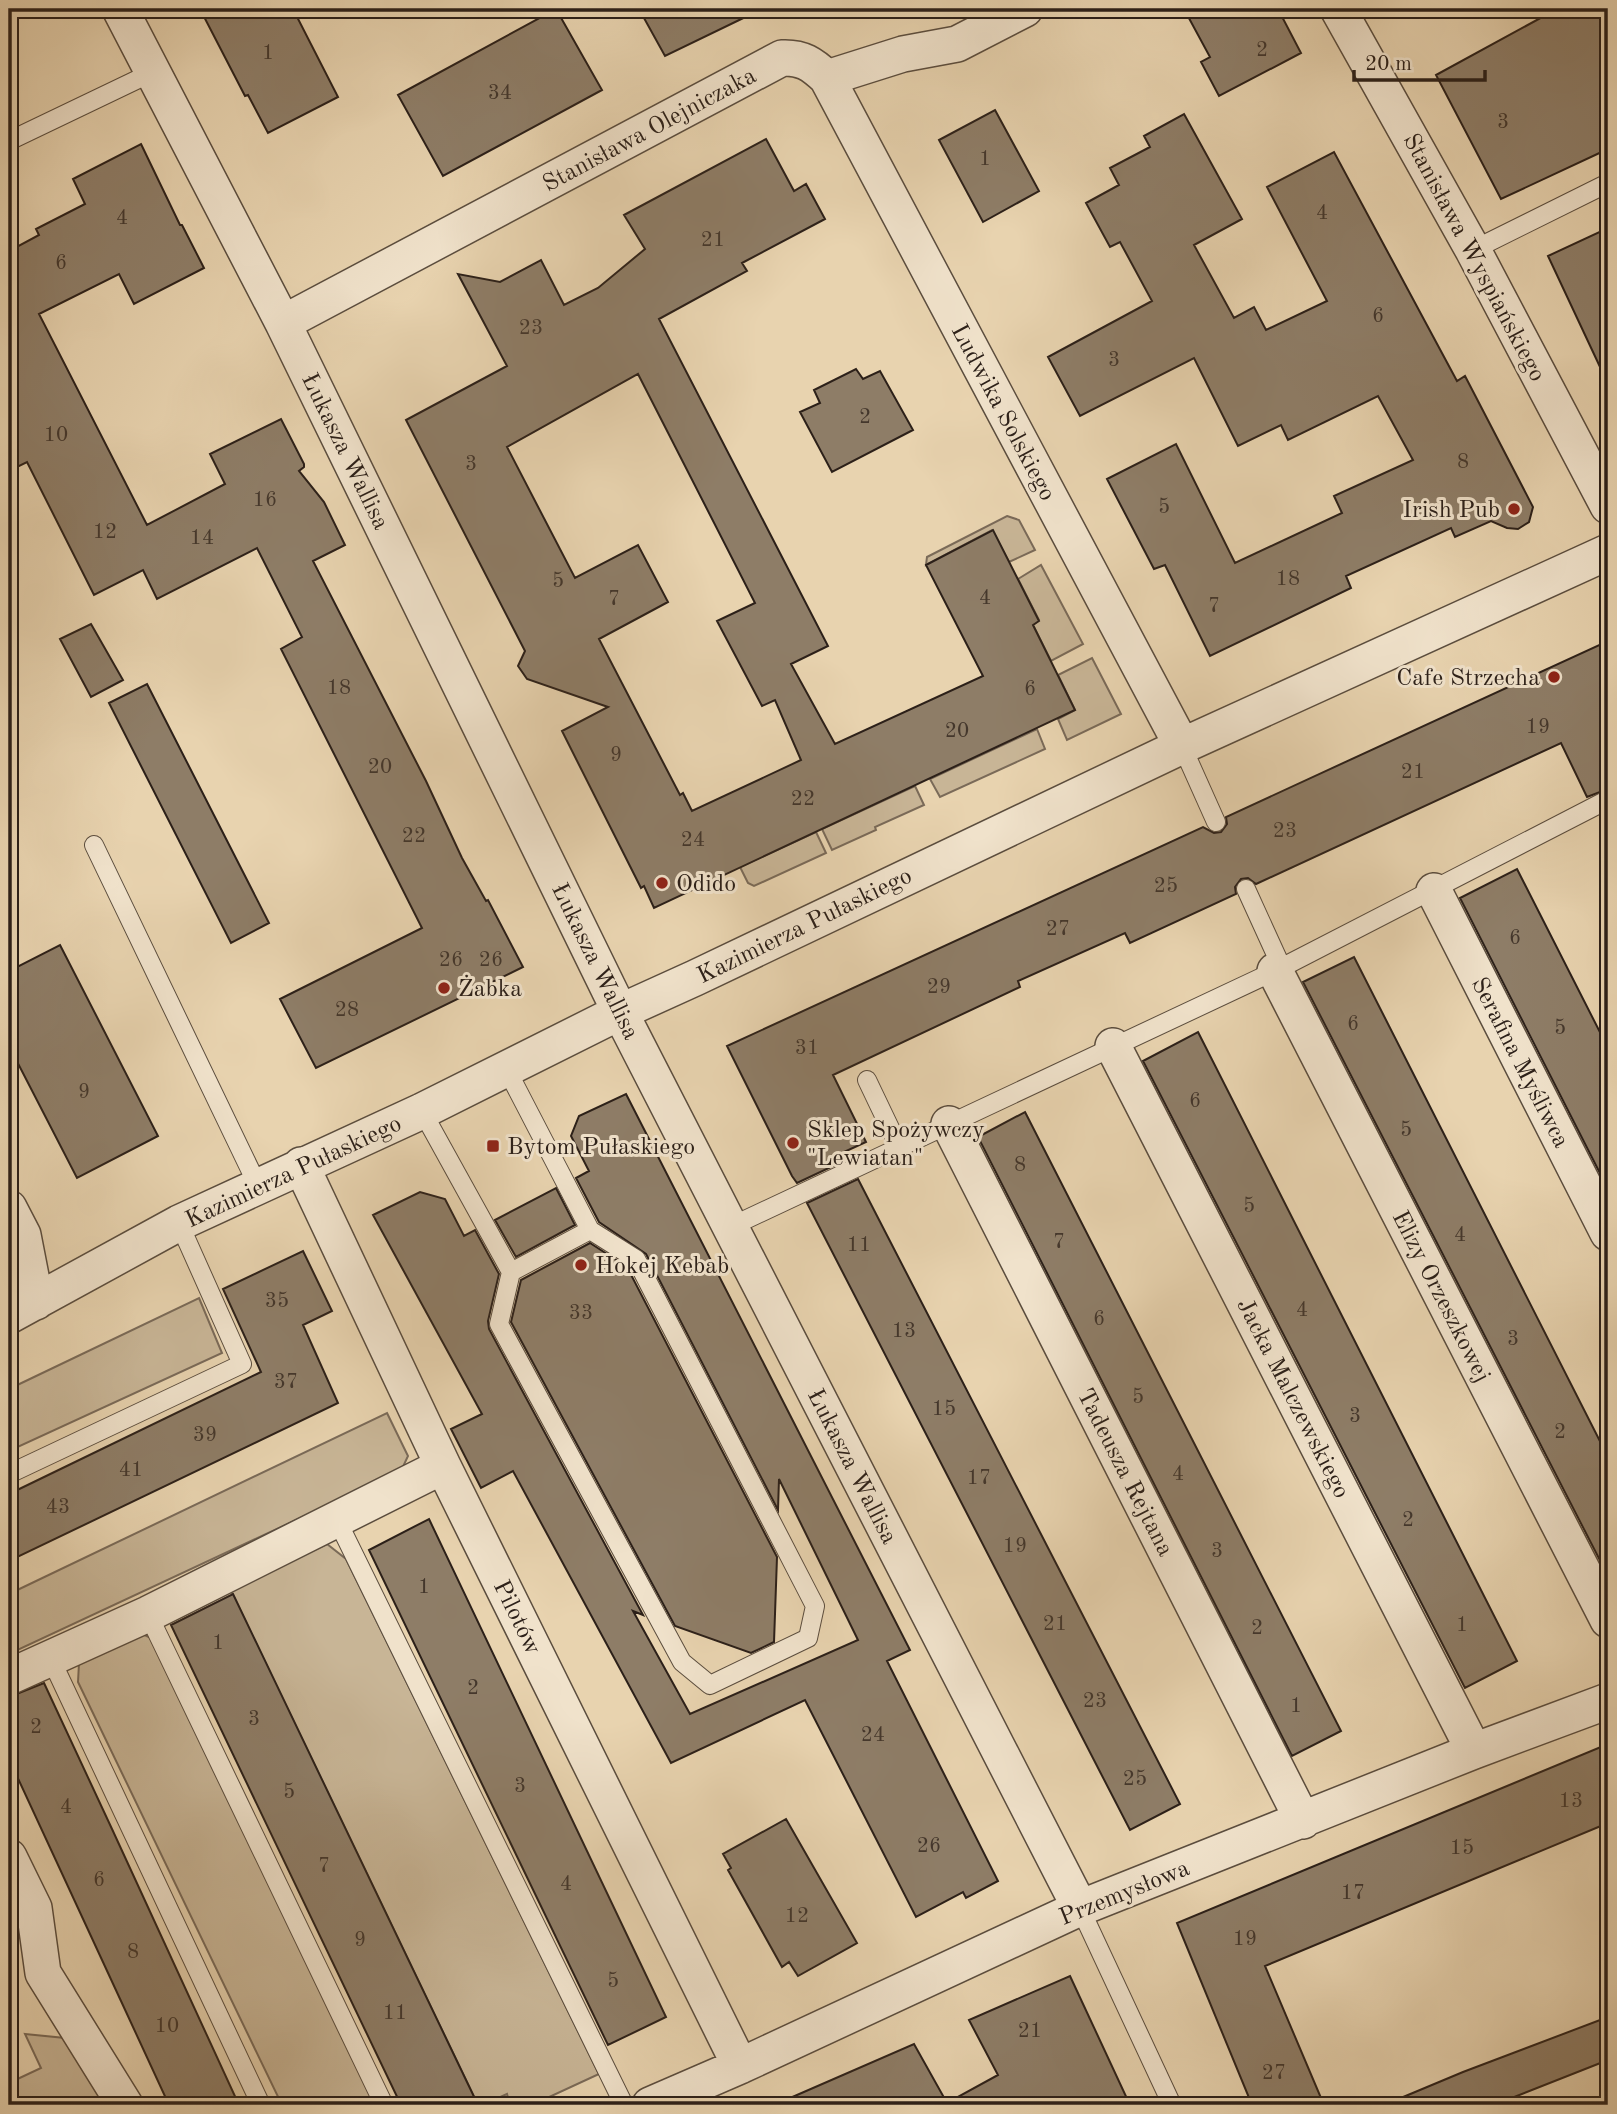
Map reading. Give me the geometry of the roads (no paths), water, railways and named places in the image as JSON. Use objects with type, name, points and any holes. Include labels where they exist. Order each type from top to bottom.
[{"type":"street","name":"Łukasza Wallisa","points":[[120,9],[283,323],[620,1012],[1080,1908]]},
{"type":"street","points":[[827,78],[903,54],[957,44],[1025,9]]},
{"type":"street","name":"Stanisława Wyspiańskiego","points":[[1338,9],[1473,250],[1608,506]]},
{"type":"street","name":"Stanisława Olejniczaka","points":[[283,323],[782,58],[795,57],[811,63],[827,78]]},
{"type":"street","name":"Ludwika Solskiego","points":[[827,78],[1182,746]]},
{"type":"street","name":"Kazimierza Pułaskiego","points":[[22,1309],[179,1223],[422,1111],[620,1012],[1182,746],[1608,552]]},
{"type":"street","name":"Serafina Myśliwca","points":[[1434,891],[1608,1233]]},
{"type":"street","name":"Elizy Orzeszkowej","points":[[1279,970],[1608,1620]]},
{"type":"street","name":"Jacka Malczewskiego","points":[[1113,1046],[1474,1751]]},
{"type":"street","name":"Tadeusza Rejtana","points":[[949,1124],[1303,1821]]},
{"type":"street","name":"Pilotów","points":[[301,1165],[443,1466],[740,2066]]},
{"type":"street","points":[[9,1208],[23,1235],[22,1309]]},
{"type":"street","points":[[9,1677],[148,1614],[443,1466]]},
{"type":"street","name":"Przemysłowa","points":[[650,2105],[1080,1908],[1474,1751],[1608,1701]]},
{"type":"street","points":[[9,1857],[22,1914],[43,1973],[125,2105]]},
{"type":"lane","points":[[9,141],[153,72]]},
{"type":"lane","points":[[1473,250],[1608,183]]},
{"type":"lane","points":[[1182,746],[1216,822]]},
{"type":"lane","points":[[730,1227],[1279,970],[1606,800]]},
{"type":"lane","points":[[94,845],[258,1186]]},
{"type":"lane","points":[[1246,889],[1279,970]]},
{"type":"lane","points":[[422,1111],[511,1272],[499,1324],[682,1662],[710,1685],[808,1638],[815,1606],[636,1259],[590,1230],[506,1068]]},
{"type":"lane","points":[[867,1080],[899,1147]]},
{"type":"lane","points":[[9,1474],[242,1364],[179,1223]]},
{"type":"lane","points":[[511,1272],[590,1230]]},
{"type":"lane","points":[[337,1520],[624,2105]]},
{"type":"lane","points":[[148,1614],[384,2105]]},
{"type":"lane","points":[[50,1657],[261,2105]]},
{"type":"lane","points":[[1080,1908],[1172,2105]]},
{"type":"place","name":"Irish Pub","points":[[1514,509]]},
{"type":"place","name":"Cafe Strzecha","points":[[1554,677]]},
{"type":"place","name":"Odido","points":[[662,883]]},
{"type":"place","name":"Żabka","points":[[444,988]]},
{"type":"place","name":"Sklep Spożywczy \"Lewiatan\"","points":[[793,1143]]},
{"type":"place","name":"Bytom Pułaskiego","points":[[493,1146]]},
{"type":"place","name":"Hokej Kebab","points":[[581,1265]]}]
